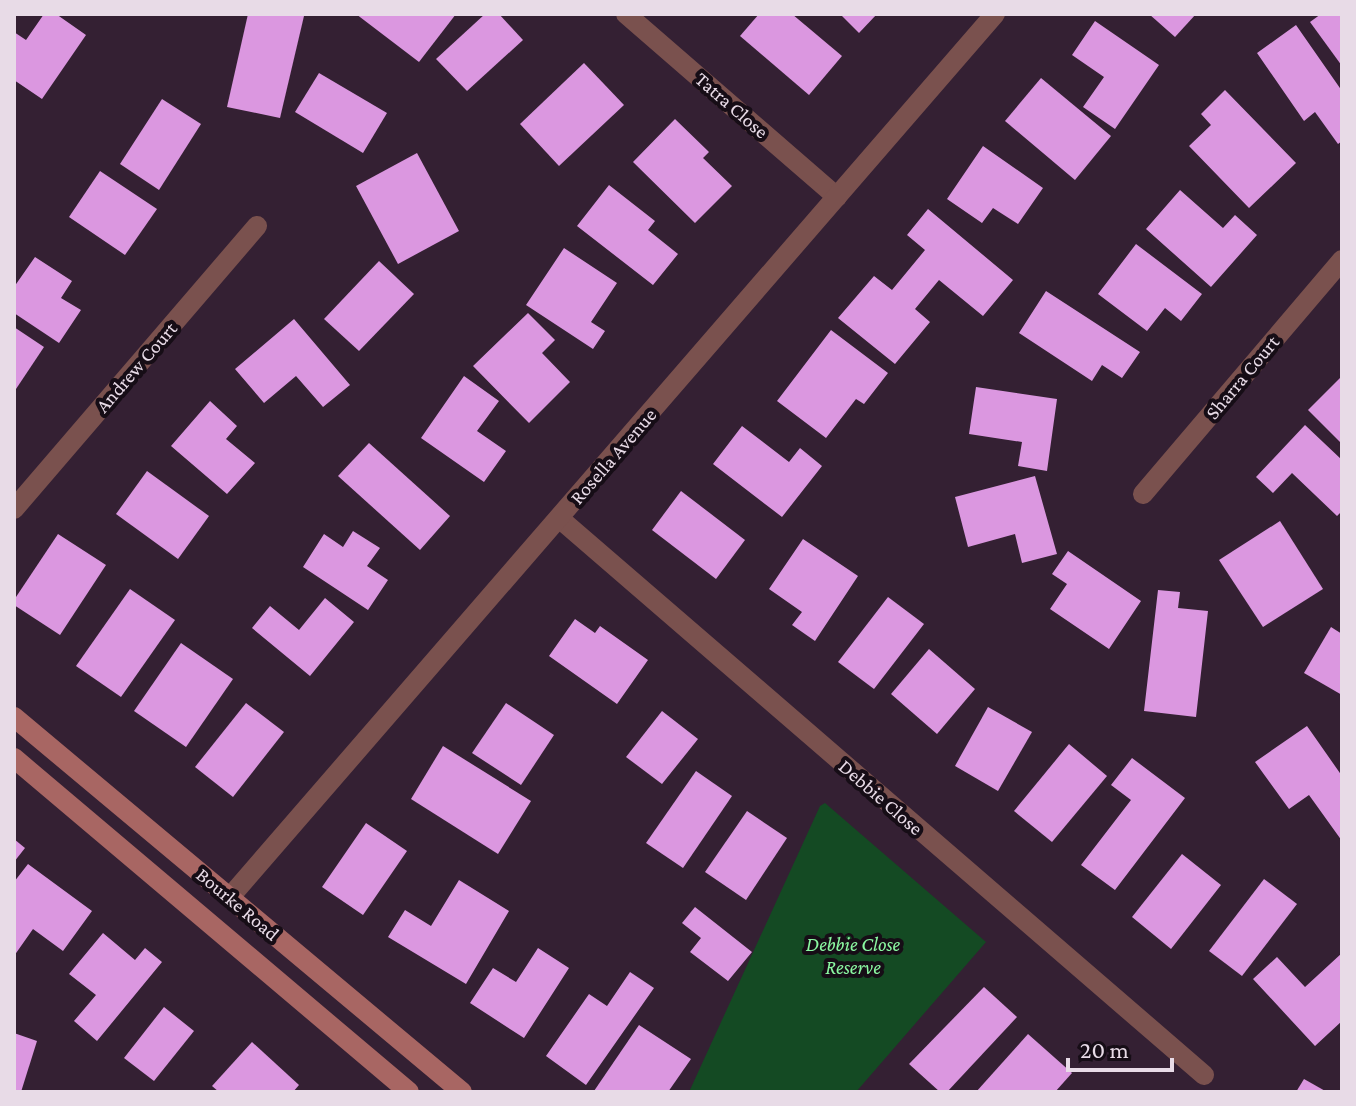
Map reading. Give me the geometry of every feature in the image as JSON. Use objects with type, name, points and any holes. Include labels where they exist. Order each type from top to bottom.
[{"type":"main road","name":"Bourke Road","points":[[14,717],[462,1092]]},
{"type":"main road","name":"Bourke Road","points":[[14,758],[409,1092]]},
{"type":"main road","points":[[209,922],[230,897]]},
{"type":"street","name":"Tatra Close","points":[[626,14],[837,197]]},
{"type":"street","name":"Rosella Avenue","points":[[230,897],[995,14]]},
{"type":"street","name":"Andrew Court","points":[[14,509],[257,226]]},
{"type":"street","name":"Sharra Court","points":[[1143,494],[1342,260]]},
{"type":"street","name":"Debbie Close","points":[[559,518],[1204,1075]]},
{"type":"green space","name":"Debbie Close Reserve","points":[[825,803],[986,942],[856,1092],[689,1092],[820,806]]},
{"type":"building","points":[[44,14],[56,14],[86,35],[42,99],[14,80],[14,32],[26,40]]},
{"type":"building","points":[[248,14],[304,16],[280,118],[227,107]]},
{"type":"building","points":[[356,14],[456,14],[419,62]]},
{"type":"building","points":[[485,14],[499,14],[523,40],[467,91],[436,59]]},
{"type":"building","points":[[759,14],[792,14],[842,56],[809,95],[740,36]]},
{"type":"building","points":[[840,14],[877,14],[859,33]]},
{"type":"building","points":[[1149,14],[1196,14],[1175,37]]},
{"type":"building","points":[[1321,14],[1342,14],[1342,66],[1310,22]]},
{"type":"building","points":[[1095,21],[1159,65],[1115,129],[1083,107],[1104,77],[1072,55]]},
{"type":"building","points":[[1296,25],[1342,91],[1342,141],[1338,144],[1315,112],[1304,121],[1257,53]]},
{"type":"building","points":[[584,63],[624,105],[559,166],[520,124]]},
{"type":"building","points":[[319,73],[387,113],[363,153],[295,112]]},
{"type":"building","points":[[1041,78],[1111,136],[1075,180],[1005,121]]},
{"type":"building","points":[[1225,90],[1296,163],[1249,208],[1189,146],[1211,125],[1201,114]]},
{"type":"building","points":[[162,99],[201,124],[159,190],[120,164]]},
{"type":"building","points":[[675,119],[709,152],[703,158],[732,186],[695,223],[633,162]]},
{"type":"building","points":[[983,146],[1043,188],[1018,224],[993,208],[982,223],[947,199]]},
{"type":"building","points":[[417,153],[459,231],[398,264],[356,186]]},
{"type":"building","points":[[100,171],[157,209],[125,255],[69,217]]},
{"type":"building","points":[[609,185],[655,221],[648,230],[678,254],[653,285],[577,226]]},
{"type":"building","points":[[1180,190],[1223,228],[1235,215],[1257,235],[1211,287],[1146,229]]},
{"type":"building","points":[[928,209],[1013,280],[983,316],[939,280],[915,309],[930,322],[895,364],[838,318],[874,276],[892,290],[925,250],[907,235]]},
{"type":"building","points":[[1136,244],[1202,294],[1181,321],[1165,308],[1147,331],[1098,294]]},
{"type":"building","points":[[564,248],[617,283],[591,322],[605,331],[593,349],[526,305]]},
{"type":"building","points":[[35,257],[72,281],[61,298],[81,310],[59,343],[14,313],[14,287]]},
{"type":"building","points":[[379,261],[414,294],[359,351],[324,319]]},
{"type":"building","points":[[1046,291],[1140,352],[1122,378],[1102,365],[1092,381],[1019,333]]},
{"type":"building","points":[[528,313],[555,340],[542,353],[570,382],[529,423],[473,366]]},
{"type":"building","points":[[294,319],[350,385],[323,407],[296,376],[264,403],[235,369]]},
{"type":"building","points":[[14,327],[44,347],[14,392]]},
{"type":"building","points":[[831,330],[888,373],[864,404],[856,399],[826,438],[777,401]]},
{"type":"building","points":[[464,376],[499,401],[477,431],[506,451],[484,482],[421,438]]},
{"type":"building","points":[[1342,376],[1342,444],[1308,410]]},
{"type":"building","points":[[976,387],[1057,399],[1047,471],[1018,466],[1022,442],[969,434]]},
{"type":"building","points":[[210,401],[237,426],[226,439],[255,463],[227,494],[171,446]]},
{"type":"building","points":[[1305,425],[1342,460],[1342,511],[1337,516],[1292,473],[1273,493],[1256,477]]},
{"type":"building","points":[[742,426],[789,462],[800,448],[822,466],[782,517],[713,464]]},
{"type":"building","points":[[369,443],[450,516],[420,550],[338,476]]},
{"type":"building","points":[[147,471],[209,516],[178,559],[116,514]]},
{"type":"building","points":[[1035,476],[1057,554],[1022,563],[1015,534],[968,547],[955,497]]},
{"type":"building","points":[[681,491],[745,540],[716,579],[652,530]]},
{"type":"building","points":[[1280,521],[1323,589],[1263,627],[1219,560]]},
{"type":"building","points":[[353,531],[380,548],[367,566],[388,580],[368,610],[303,567],[324,534],[343,547]]},
{"type":"building","points":[[58,534],[106,565],[60,635],[14,605],[14,600]]},
{"type":"building","points":[[803,539],[858,576],[815,641],[792,625],[802,612],[769,589]]},
{"type":"building","points":[[1068,551],[1141,601],[1109,649],[1050,609],[1067,584],[1052,574]]},
{"type":"building","points":[[130,589],[175,620],[121,697],[76,666]]},
{"type":"building","points":[[1158,590],[1180,592],[1178,608],[1208,611],[1196,717],[1144,711]]},
{"type":"building","points":[[888,597],[924,624],[874,689],[838,662]]},
{"type":"building","points":[[325,598],[354,622],[310,676],[252,628],[270,606],[299,630]]},
{"type":"building","points":[[575,619],[595,633],[600,626],[648,660],[617,704],[549,656]]},
{"type":"building","points":[[1331,627],[1342,634],[1342,695],[1304,673]]},
{"type":"building","points":[[181,643],[233,679],[186,747],[134,711]]},
{"type":"building","points":[[929,649],[975,689],[937,734],[891,694]]},
{"type":"building","points":[[246,703],[284,732],[233,797],[195,767]]},
{"type":"building","points":[[506,703],[554,735],[521,785],[472,753]]},
{"type":"building","points":[[988,707],[1032,732],[998,791],[955,766]]},
{"type":"building","points":[[662,711],[698,739],[662,784],[626,757]]},
{"type":"building","points":[[1307,726],[1342,776],[1342,841],[1309,795],[1289,809],[1255,762]]},
{"type":"building","points":[[1069,744],[1107,776],[1052,842],[1014,811]]},
{"type":"building","points":[[443,746],[531,801],[498,854],[411,799]]},
{"type":"building","points":[[1132,758],[1185,798],[1115,890],[1081,865],[1131,800],[1111,785]]},
{"type":"building","points":[[696,771],[732,796],[683,868],[646,843]]},
{"type":"building","points":[[747,811],[787,838],[746,900],[705,872]]},
{"type":"building","points":[[366,823],[407,851],[363,915],[322,887]]},
{"type":"building","points":[[14,839],[25,848],[14,862]]},
{"type":"building","points":[[1182,854],[1221,885],[1171,949],[1132,917]]},
{"type":"building","points":[[28,864],[92,911],[63,951],[33,929],[14,956],[14,882]]},
{"type":"building","points":[[1264,879],[1297,904],[1242,976],[1209,951]]},
{"type":"building","points":[[459,880],[509,911],[466,984],[388,937],[405,910],[431,926]]},
{"type":"building","points":[[695,907],[752,952],[728,981],[690,952],[701,938],[682,923]]},
{"type":"building","points":[[103,933],[135,960],[145,948],[162,962],[97,1041],[74,1021],[96,995],[69,974]]},
{"type":"building","points":[[538,948],[569,968],[524,1038],[470,1003],[493,968],[516,982]]},
{"type":"building","points":[[1342,953],[1342,1021],[1315,1046],[1253,979],[1277,957],[1305,987]]},
{"type":"building","points":[[630,972],[654,988],[586,1085],[546,1056],[589,994],[607,1006]]},
{"type":"building","points":[[984,987],[1017,1017],[947,1092],[940,1092],[909,1064]]},
{"type":"building","points":[[164,1007],[194,1031],[154,1081],[124,1058]]},
{"type":"building","points":[[639,1025],[691,1059],[668,1092],[594,1091]]},
{"type":"building","points":[[14,1033],[37,1041],[21,1092],[14,1092]]},
{"type":"building","points":[[1028,1034],[1072,1073],[1055,1092],[976,1092]]},
{"type":"building","points":[[252,1042],[299,1085],[293,1092],[219,1092],[212,1086]]},
{"type":"building","points":[[1304,1079],[1327,1092],[1296,1092]]}]
